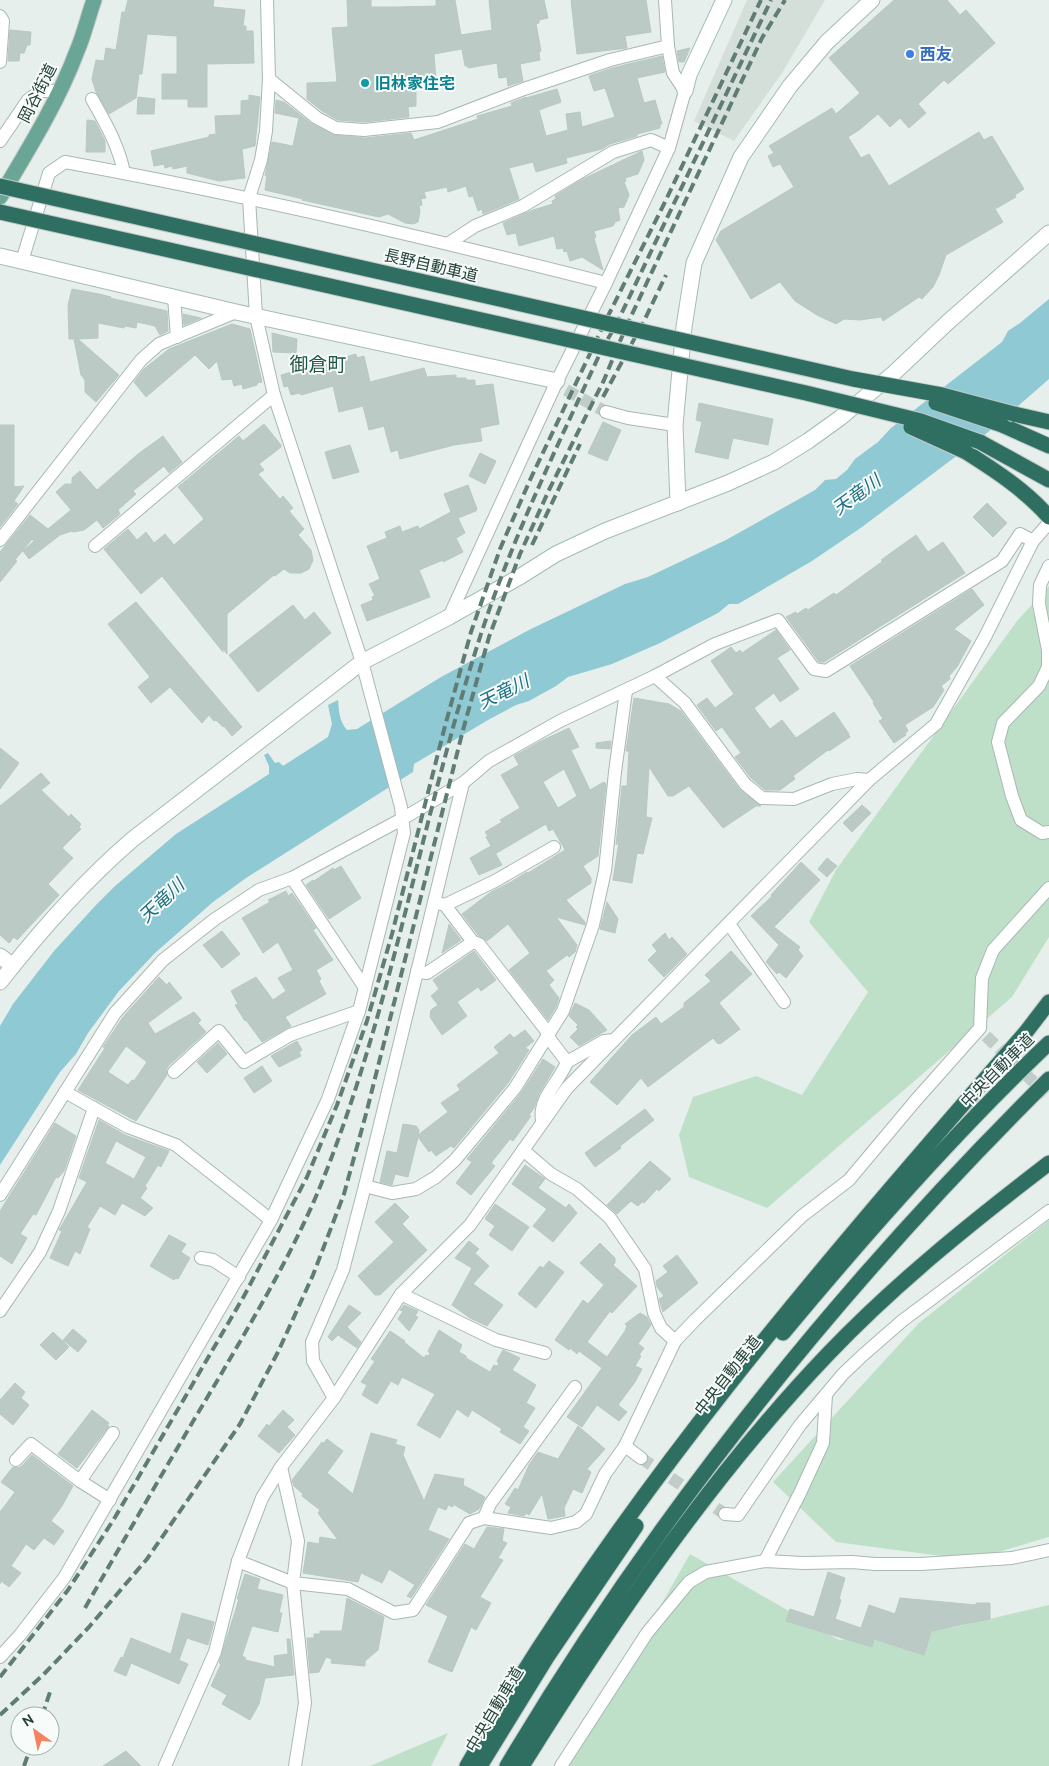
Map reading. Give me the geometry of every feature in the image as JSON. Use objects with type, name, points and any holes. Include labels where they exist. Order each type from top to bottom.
[{"type":"highway","name":"長野自動車道","points":[[0,186],[853,380]]},
{"type":"highway","points":[[0,212],[806,393],[921,421],[980,442],[1049,480]]},
{"type":"highway","points":[[853,380],[942,395],[1049,422]]},
{"type":"highway","points":[[853,380],[1002,425],[1049,446]]},
{"type":"highway","points":[[844,403],[916,429],[966,452],[1020,489],[1049,517]]},
{"type":"highway","points":[[467,1766],[533,1658],[580,1587],[693,1430],[802,1293],[1026,1032],[1049,1002]]},
{"type":"highway","name":"中央自動車道","points":[[480,1766],[546,1657],[602,1574],[651,1504],[754,1369],[914,1181],[1049,1043]]},
{"type":"highway","points":[[507,1766],[621,1588],[673,1514],[773,1383],[873,1264],[927,1204],[990,1137],[1049,1079]]},
{"type":"highway","points":[[522,1766],[582,1672],[639,1589],[746,1448],[790,1396],[828,1354],[900,1283],[963,1230],[1049,1163]]},
{"type":"main road","name":"岡谷街道","points":[[0,197],[27,152],[59,91],[78,51],[94,0]]},
{"type":"street","points":[[0,1657],[20,1635],[64,1578],[271,1220],[328,1099],[359,1011],[404,833],[402,813],[362,662],[274,395],[256,316],[249,198],[261,160],[266,131],[268,79],[267,0]]},
{"type":"street","points":[[665,0],[668,46],[673,73],[686,92]]},
{"type":"street","points":[[450,617],[561,386],[606,283],[669,148],[686,92],[689,74],[724,0]]},
{"type":"street","points":[[678,503],[675,425],[684,327],[694,263],[741,157],[790,86],[827,42],[872,0]]},
{"type":"street","points":[[0,16],[2,21],[0,62]]},
{"type":"street","points":[[268,79],[317,118],[336,128],[364,130],[438,122],[524,89],[610,60],[668,46]]},
{"type":"street","points":[[0,141],[28,100],[40,91],[59,91]]},
{"type":"street","points":[[92,99],[108,127],[121,159],[124,173]]},
{"type":"street","points":[[449,243],[475,226],[523,206],[612,152],[651,140],[669,148]]},
{"type":"street","points":[[22,261],[49,173],[65,162],[249,198],[449,243],[606,283]]},
{"type":"street","points":[[0,982],[64,906],[106,862],[133,839],[362,662],[450,617],[556,554],[605,531],[728,483],[774,462],[808,441],[840,418],[894,373],[948,322],[1049,233]]},
{"type":"street","points":[[0,256],[561,386]]},
{"type":"street","points":[[174,297],[177,337]]},
{"type":"street","points":[[0,540],[141,360],[159,344],[236,312]]},
{"type":"street","points":[[95,546],[274,395]]},
{"type":"street","points":[[606,412],[628,418],[675,425]]},
{"type":"street","points":[[165,1766],[215,1652],[238,1560],[262,1498],[281,1467],[334,1398],[401,1294],[470,1225],[567,1088],[869,780],[936,724],[985,637],[1034,541],[1049,523]]},
{"type":"street","points":[[0,1195],[115,1013],[163,960],[215,920],[259,890],[292,878],[402,813],[463,782],[490,762],[560,721],[626,691],[715,644],[778,620],[814,669],[826,671],[1002,561],[1020,534],[1034,541]]},
{"type":"street","points":[[1049,566],[1040,585],[1039,604],[1048,650],[1048,667],[1038,686],[1003,724],[998,742],[1012,796],[1021,820],[1042,833],[1049,832]]},
{"type":"street","points":[[655,676],[685,703],[745,784],[762,798],[794,799],[832,784],[869,780]]},
{"type":"street","points":[[365,1186],[392,1193],[416,1189],[436,1177],[455,1160],[515,1088],[562,1011],[593,925],[605,871],[615,772],[626,691]]},
{"type":"street","points":[[334,1398],[312,1361],[312,1342],[343,1270],[417,972],[440,903],[463,782]]},
{"type":"street","points":[[440,903],[495,881],[554,847]]},
{"type":"street","points":[[292,878],[365,988]]},
{"type":"street","points":[[238,1560],[293,1583],[348,1589],[394,1614],[413,1610],[468,1523],[484,1518],[551,1528],[576,1522],[586,1514],[605,1474],[625,1446],[675,1341],[802,1216],[849,1180],[916,1100],[983,1032],[982,978],[993,950],[1049,888]]},
{"type":"street","points":[[440,903],[473,942],[479,944],[567,1062]]},
{"type":"street","points":[[729,924],[784,1002]]},
{"type":"street","points":[[417,972],[427,973],[473,942]]},
{"type":"street","points":[[0,956],[13,966]]},
{"type":"street","points":[[174,1072],[219,1031],[244,1062],[290,1035],[359,1011]]},
{"type":"street","points":[[542,1123],[542,1109],[553,1087],[562,1075],[567,1062],[604,1041],[615,1040]]},
{"type":"street","points":[[65,1092],[128,1127],[176,1145],[271,1220]]},
{"type":"street","points":[[0,1311],[40,1252],[59,1211],[94,1108]]},
{"type":"street","points":[[523,1150],[550,1174],[577,1189],[610,1218],[645,1269],[654,1313],[662,1328],[675,1341]]},
{"type":"street","points":[[725,1514],[738,1515],[800,1425],[863,1355],[902,1321],[1049,1211]]},
{"type":"street","points":[[202,1258],[213,1260],[239,1277]]},
{"type":"street","points":[[401,1294],[496,1340],[545,1354]]},
{"type":"street","points":[[484,1518],[490,1504],[575,1387]]},
{"type":"street","points":[[765,1560],[800,1493],[822,1443],[826,1395]]},
{"type":"street","points":[[80,1481],[112,1433]]},
{"type":"street","points":[[16,1460],[31,1444],[80,1481],[110,1500]]},
{"type":"street","points":[[625,1446],[641,1458]]},
{"type":"street","points":[[281,1467],[298,1541],[293,1583],[304,1703],[295,1766]]},
{"type":"street","points":[[561,1766],[646,1633],[690,1582],[706,1572],[765,1560],[803,1564],[852,1562],[921,1564],[1012,1558],[1049,1550]]},
{"type":"shaded area","points":[[747,0],[825,0],[782,73],[734,141],[694,121]]},
{"type":"green space","points":[[1049,586],[1049,937],[1012,997],[767,1208],[689,1177],[679,1135],[693,1097],[756,1076],[802,1095],[868,992],[809,922],[836,870],[1017,621]]},
{"type":"green space","points":[[1049,1220],[1049,1537],[971,1560],[836,1542],[773,1482],[919,1323]]},
{"type":"green space","points":[[690,1554],[839,1640],[956,1627],[1049,1605],[1049,1766],[569,1766]]},
{"type":"green space","points":[[448,1733],[431,1766],[370,1766]]},
{"type":"water","name":"天竜川","points":[[1049,299],[1049,379],[987,433],[862,527],[812,561],[738,604],[729,604],[718,613],[660,643],[612,664],[568,677],[529,701],[516,705],[488,720],[414,764],[413,772],[246,878],[213,902],[155,953],[119,991],[88,1033],[76,1054],[60,1072],[0,1165],[0,1026],[13,1004],[54,951],[115,886],[176,834],[269,774],[269,766],[264,755],[268,753],[275,763],[279,762],[283,766],[328,737],[332,724],[328,705],[338,700],[340,716],[344,727],[347,730],[357,729],[441,677],[531,629],[625,584],[648,577],[726,540],[815,490],[825,480],[836,479],[847,470],[855,459],[878,442],[891,428],[1002,342],[1008,331]]},
{"type":"building","points":[[128,0],[214,0],[213,7],[245,10],[243,26],[246,26],[246,31],[253,31],[254,63],[207,64],[207,107],[188,107],[188,99],[162,99],[162,74],[177,74],[177,36],[147,34],[142,74],[139,74],[136,98],[109,114],[96,92],[92,79],[96,60],[104,61],[106,48],[116,50],[122,12],[125,12]]},
{"type":"building","points":[[347,0],[371,0],[371,7],[399,7],[436,6],[436,0],[455,0],[461,35],[492,30],[489,0],[544,0],[548,18],[539,20],[539,23],[536,24],[541,51],[539,52],[540,60],[520,64],[523,81],[508,86],[507,77],[499,78],[497,63],[468,68],[468,66],[465,66],[462,49],[434,54],[436,82],[432,82],[433,87],[416,88],[416,106],[408,107],[409,117],[364,122],[338,120],[322,111],[307,99],[307,83],[337,82],[332,28],[348,27]]},
{"type":"building","points":[[571,0],[646,0],[651,32],[625,36],[627,48],[577,54]]},
{"type":"building","points":[[894,0],[947,0],[960,15],[966,10],[995,43],[948,84],[944,80],[918,104],[926,113],[909,128],[900,118],[890,127],[878,114],[848,137],[861,158],[869,154],[889,186],[979,132],[984,140],[992,136],[1024,189],[1015,195],[1016,197],[995,209],[1003,222],[946,255],[933,287],[922,299],[919,297],[883,321],[881,317],[860,320],[844,319],[836,324],[795,301],[780,282],[751,299],[716,240],[721,231],[794,187],[780,164],[773,167],[768,156],[774,153],[769,146],[832,108],[836,114],[860,93],[829,58]]},
{"type":"building","points":[[10,30],[31,32],[30,45],[27,45],[24,53],[20,53],[19,61],[8,61]]},
{"type":"building","points":[[690,48],[684,62],[679,62],[677,51]]},
{"type":"building","points":[[662,56],[665,72],[637,78],[644,103],[655,100],[662,124],[660,124],[660,128],[637,134],[637,136],[610,144],[602,149],[566,158],[567,163],[536,172],[533,162],[509,168],[519,199],[483,214],[482,209],[478,211],[473,196],[469,197],[466,186],[448,192],[447,187],[424,192],[426,198],[421,199],[422,205],[419,206],[418,222],[413,224],[405,223],[388,214],[379,217],[265,190],[267,175],[265,176],[272,142],[293,146],[299,118],[275,113],[276,100],[284,102],[312,124],[333,135],[365,138],[411,133],[414,140],[478,119],[477,116],[512,106],[511,103],[526,97],[557,89],[561,102],[539,110],[546,136],[568,130],[566,114],[580,112],[582,127],[615,117],[605,88],[594,91],[589,76],[612,68]]},
{"type":"building","points":[[249,95],[260,97],[255,146],[242,149],[245,178],[219,181],[187,173],[187,166],[173,169],[172,166],[165,168],[164,164],[154,166],[151,151],[216,134],[215,116],[241,115],[241,101],[249,100]]},
{"type":"building","points":[[138,97],[155,99],[154,114],[137,114]]},
{"type":"building","points":[[87,120],[95,121],[105,141],[105,152],[86,152]]},
{"type":"building","points":[[642,151],[644,160],[638,174],[625,178],[626,181],[624,182],[629,195],[624,207],[618,208],[620,220],[615,222],[613,226],[594,231],[596,237],[594,238],[603,270],[582,257],[570,261],[567,251],[564,252],[563,248],[557,249],[554,236],[519,246],[516,233],[507,235],[503,223],[553,204],[552,201],[556,199],[555,196],[581,180]]},
{"type":"building","points":[[72,289],[167,311],[168,331],[160,335],[155,326],[137,322],[136,328],[125,326],[124,328],[98,323],[98,338],[78,339],[119,375],[96,402],[85,392],[85,380],[81,375],[74,339],[69,339],[68,305]]},
{"type":"building","points":[[183,314],[201,318],[184,325]]},
{"type":"building","points":[[232,324],[250,329],[262,382],[257,383],[257,385],[243,389],[242,384],[234,386],[232,379],[222,380],[217,361],[209,369],[195,355],[146,397],[134,382],[144,369],[169,349]]},
{"type":"building","points":[[272,333],[297,339],[296,353],[273,352]]},
{"type":"building","points":[[356,354],[357,358],[364,356],[370,382],[424,368],[427,377],[456,375],[456,378],[475,380],[475,386],[493,384],[499,424],[480,428],[482,441],[454,445],[400,459],[398,450],[391,452],[384,426],[369,430],[363,406],[339,412],[333,386],[301,395],[300,393],[291,395],[288,386],[284,387],[281,375]]},
{"type":"building","points":[[699,403],[773,419],[768,445],[733,438],[728,459],[695,452],[702,422],[696,420]]},
{"type":"building","points":[[603,422],[621,430],[607,461],[588,453]]},
{"type":"building","points":[[264,424],[281,447],[259,464],[264,470],[258,474],[280,499],[283,496],[293,508],[289,511],[304,529],[298,535],[311,550],[313,560],[309,569],[301,573],[290,573],[284,569],[274,575],[227,614],[227,654],[223,649],[223,652],[162,576],[141,594],[104,549],[128,529],[137,540],[146,532],[154,543],[165,534],[174,545],[204,519],[178,487],[239,436],[243,441]]},
{"type":"building","points":[[0,425],[14,425],[14,487],[24,486],[14,501],[18,504],[0,527]]},
{"type":"building","points":[[163,436],[182,462],[169,473],[164,466],[133,491],[136,494],[118,510],[119,515],[103,528],[97,520],[84,530],[60,535],[29,559],[23,551],[34,541],[32,539],[15,560],[17,561],[0,582],[0,552],[30,515],[48,529],[71,510],[56,492],[65,484],[72,484],[72,478],[80,471],[97,490],[138,454]]},
{"type":"building","points":[[350,445],[359,472],[333,479],[325,452]]},
{"type":"building","points":[[480,453],[496,461],[485,484],[469,476]]},
{"type":"building","points":[[468,485],[477,509],[458,518],[465,533],[456,538],[463,552],[443,562],[443,560],[419,570],[430,597],[367,621],[361,605],[373,600],[372,597],[375,596],[369,584],[380,579],[367,546],[387,538],[385,532],[400,526],[402,532],[418,526],[419,529],[451,512],[444,494]]},
{"type":"building","points":[[987,503],[1007,523],[993,537],[973,517]]},
{"type":"building","points":[[916,535],[928,552],[943,542],[965,573],[824,662],[819,662],[786,617],[796,612],[797,614],[806,608],[808,610],[834,593],[836,595]]},
{"type":"building","points":[[972,589],[984,605],[954,629],[971,641],[957,667],[949,676],[950,679],[941,686],[944,690],[933,707],[905,725],[908,731],[905,733],[906,735],[894,743],[879,721],[883,719],[874,702],[850,666]]},
{"type":"building","points":[[136,602],[242,727],[232,736],[224,726],[216,720],[214,721],[209,715],[202,723],[170,687],[151,703],[138,687],[150,677],[108,624]]},
{"type":"building","points":[[293,605],[305,620],[314,612],[331,633],[258,692],[229,655]]},
{"type":"building","points":[[776,630],[790,650],[777,658],[799,689],[780,702],[774,693],[754,708],[770,729],[782,720],[796,738],[834,712],[850,737],[828,750],[793,776],[795,779],[780,790],[765,790],[751,778],[735,757],[741,753],[722,727],[716,731],[697,705],[707,698],[715,708],[734,694],[711,661],[731,647],[736,653],[740,650],[742,653]]},
{"type":"building","points":[[634,698],[669,704],[681,711],[739,789],[761,806],[756,806],[723,828],[689,786],[673,796],[668,796],[649,767],[646,817],[652,818],[643,854],[637,853],[632,883],[613,880],[619,842],[616,845],[622,786],[627,786],[629,751],[626,751]]},
{"type":"building","points":[[569,728],[579,747],[571,750],[590,790],[604,782],[606,784],[598,856],[583,866],[591,878],[591,883],[566,900],[585,922],[585,925],[556,917],[577,945],[575,952],[569,957],[567,955],[546,971],[554,980],[549,985],[559,998],[548,1020],[509,970],[530,953],[508,924],[487,941],[478,935],[462,914],[491,892],[528,873],[565,850],[553,829],[549,831],[546,824],[496,854],[502,865],[479,875],[470,858],[491,846],[485,832],[520,808],[501,775],[519,765],[514,756]],"holes":[[[564,769],[577,796],[558,808],[543,782]]]},
{"type":"building","points":[[611,741],[610,749],[596,748],[596,743]]},
{"type":"building","points":[[0,748],[19,763],[0,789]]},
{"type":"building","points":[[41,773],[50,783],[41,790],[69,817],[71,814],[81,824],[79,827],[81,829],[62,848],[73,858],[48,884],[59,895],[17,940],[14,937],[9,943],[0,935],[0,806]]},
{"type":"building","points":[[862,805],[871,813],[852,832],[843,823]]},
{"type":"building","points":[[827,858],[837,866],[827,877],[818,869]]},
{"type":"building","points":[[801,862],[820,880],[774,927],[800,947],[798,950],[803,956],[786,978],[779,972],[777,974],[766,962],[779,945],[751,916],[772,896]]},
{"type":"building","points":[[341,866],[361,898],[329,919],[306,885],[333,868],[334,870]]},
{"type":"building","points":[[286,891],[288,896],[292,893],[316,928],[313,930],[333,960],[316,970],[326,994],[285,1017],[291,1026],[262,1042],[235,1005],[238,1004],[231,991],[256,977],[273,1000],[286,991],[278,978],[293,970],[278,942],[263,953],[242,918],[270,902],[268,900]]},
{"type":"building","points":[[607,902],[618,919],[615,933],[600,929]]},
{"type":"building","points":[[449,925],[461,940],[442,953]]},
{"type":"building","points":[[222,931],[240,954],[222,968],[203,945]]},
{"type":"building","points":[[665,933],[669,940],[672,937],[687,954],[664,977],[648,960],[657,951],[652,945]]},
{"type":"building","points":[[474,951],[496,980],[481,991],[478,987],[457,1002],[467,1016],[442,1035],[430,1017],[431,1010],[438,1005],[431,996],[439,989],[433,980]]},
{"type":"building","points":[[731,951],[752,974],[719,1003],[740,1029],[720,1044],[713,1038],[648,1087],[641,1078],[617,1105],[590,1082],[632,1035],[656,1017],[661,1024],[684,1007],[684,1003],[711,981],[705,975]]},
{"type":"building","points":[[159,977],[167,985],[169,982],[182,998],[148,1023],[155,1034],[194,1012],[201,1020],[198,1023],[206,1032],[168,1066],[166,1070],[167,1075],[136,1121],[78,1090],[123,1017]],"holes":[[[126,1046],[147,1062],[134,1081],[132,1080],[128,1085],[108,1072]]]},
{"type":"building","points":[[575,1003],[589,1010],[607,1030],[579,1046],[570,1037],[578,1029],[576,1027],[578,1025],[569,1016]]},
{"type":"building","points":[[525,1030],[534,1041],[525,1048],[529,1050],[508,1083],[454,1148],[451,1146],[436,1156],[431,1150],[429,1152],[418,1137],[408,1177],[395,1174],[392,1185],[380,1182],[387,1151],[397,1153],[403,1124],[416,1126],[419,1130],[418,1135],[448,1112],[441,1103],[460,1090],[457,1085],[499,1053],[494,1047],[510,1034],[514,1038]]},
{"type":"building","points":[[297,1041],[302,1050],[299,1052],[301,1056],[279,1067],[271,1056]]},
{"type":"building","points":[[218,1043],[227,1054],[207,1073],[197,1062]]},
{"type":"building","points":[[543,1059],[555,1067],[539,1094],[534,1108],[529,1115],[531,1116],[513,1141],[510,1139],[491,1163],[495,1166],[471,1195],[456,1183],[472,1162],[467,1159],[521,1093]]},
{"type":"building","points":[[262,1066],[272,1081],[254,1093],[244,1078]]},
{"type":"building","points":[[645,1109],[654,1120],[595,1167],[585,1153]]},
{"type":"building","points":[[99,1120],[125,1135],[169,1151],[161,1167],[158,1165],[145,1186],[147,1188],[140,1198],[153,1208],[145,1216],[122,1203],[115,1215],[100,1206],[87,1227],[90,1229],[80,1254],[75,1251],[68,1266],[50,1258],[62,1231],[59,1230],[87,1182],[79,1178]],"holes":[[[116,1141],[146,1157],[134,1179],[105,1163]]]},
{"type":"building","points":[[55,1123],[76,1136],[64,1171],[58,1178],[56,1177],[36,1215],[33,1214],[20,1234],[27,1238],[12,1264],[0,1256],[0,1211]]},
{"type":"building","points":[[650,1161],[671,1179],[659,1191],[657,1189],[644,1203],[642,1202],[638,1206],[631,1201],[617,1214],[607,1205]]},
{"type":"building","points":[[525,1165],[545,1179],[538,1188],[566,1208],[569,1204],[577,1213],[553,1242],[533,1226],[547,1209],[512,1184]]},
{"type":"building","points":[[395,1203],[409,1217],[402,1224],[427,1250],[380,1295],[375,1295],[358,1276],[394,1242],[375,1222]]},
{"type":"building","points":[[495,1204],[529,1227],[512,1251],[489,1235],[495,1226],[485,1219]]},
{"type":"building","points":[[169,1235],[186,1244],[181,1252],[190,1258],[178,1279],[174,1280],[150,1266]]},
{"type":"building","points":[[469,1241],[479,1249],[475,1253],[489,1266],[473,1284],[503,1305],[487,1326],[470,1318],[452,1305],[472,1268],[455,1258]]},
{"type":"building","points":[[600,1243],[615,1258],[613,1265],[637,1286],[612,1313],[610,1311],[587,1342],[607,1357],[625,1331],[627,1326],[625,1324],[640,1313],[647,1317],[651,1325],[638,1344],[644,1348],[635,1366],[642,1369],[618,1405],[627,1412],[619,1421],[597,1405],[582,1427],[567,1417],[602,1368],[579,1351],[577,1354],[555,1340],[583,1300],[588,1304],[604,1285],[580,1263]]},
{"type":"building","points":[[677,1255],[698,1283],[663,1312],[659,1299],[664,1296],[657,1287],[656,1281],[668,1272],[663,1266]]},
{"type":"building","points":[[549,1261],[564,1272],[536,1308],[518,1294],[540,1266],[543,1268]]},
{"type":"building","points":[[349,1305],[361,1313],[347,1327],[361,1342],[357,1348],[338,1335],[332,1341],[328,1337]]},
{"type":"building","points":[[404,1305],[418,1311],[415,1316],[418,1317],[409,1331],[398,1319],[403,1311],[400,1310]]},
{"type":"building","points":[[73,1329],[87,1341],[78,1352],[63,1340]]},
{"type":"building","points":[[439,1330],[462,1345],[459,1352],[466,1356],[466,1358],[490,1372],[494,1365],[497,1366],[499,1364],[497,1361],[503,1350],[520,1358],[512,1370],[536,1385],[526,1403],[535,1408],[523,1427],[529,1431],[520,1444],[500,1432],[502,1429],[472,1410],[468,1417],[457,1409],[440,1438],[417,1425],[435,1394],[402,1377],[398,1385],[391,1381],[377,1404],[362,1395],[367,1385],[361,1382],[375,1361],[371,1359],[390,1331],[424,1358],[430,1354],[428,1351]]},
{"type":"building","points":[[53,1332],[69,1347],[56,1360],[40,1345]]},
{"type":"building","points":[[15,1383],[25,1392],[21,1398],[29,1405],[13,1425],[0,1414],[0,1400]]},
{"type":"building","points":[[92,1410],[109,1423],[107,1425],[109,1426],[77,1468],[58,1454]]},
{"type":"building","points":[[283,1410],[294,1420],[287,1427],[295,1435],[279,1453],[258,1436],[267,1424],[269,1426]]},
{"type":"building","points":[[578,1426],[605,1449],[587,1469],[591,1472],[582,1493],[573,1489],[564,1508],[565,1516],[548,1519],[542,1494],[529,1515],[526,1513],[524,1516],[508,1513],[511,1507],[505,1504],[515,1488],[518,1490],[529,1465],[538,1452],[558,1459]]},
{"type":"building","points":[[371,1433],[397,1440],[395,1444],[405,1447],[403,1455],[424,1501],[435,1474],[464,1479],[463,1485],[485,1497],[479,1509],[470,1514],[453,1504],[453,1507],[448,1505],[446,1510],[438,1507],[428,1530],[449,1539],[411,1598],[407,1596],[415,1585],[389,1569],[382,1583],[361,1573],[358,1582],[303,1573],[308,1542],[319,1544],[320,1537],[338,1540],[318,1513],[320,1510],[302,1496],[303,1494],[294,1486],[292,1480],[322,1442],[323,1444],[327,1439],[343,1451],[327,1473],[353,1494]]},
{"type":"building","points":[[32,1455],[73,1486],[51,1521],[64,1531],[54,1545],[44,1538],[34,1550],[26,1544],[11,1566],[21,1573],[9,1587],[1,1581],[0,1584],[0,1512],[15,1492],[1,1482],[13,1467],[18,1468],[22,1466]]},
{"type":"building","points":[[487,1527],[504,1529],[502,1541],[507,1543],[498,1558],[503,1560],[480,1597],[491,1603],[476,1630],[471,1627],[452,1672],[428,1662],[448,1616],[426,1605],[465,1544],[474,1549]]},
{"type":"building","points":[[828,1572],[845,1578],[835,1619],[861,1628],[869,1605],[895,1614],[900,1598],[976,1605],[976,1603],[990,1603],[990,1619],[931,1631],[924,1655],[874,1639],[872,1647],[786,1621],[790,1609],[814,1617]]},
{"type":"building","points":[[245,1574],[260,1579],[257,1589],[283,1595],[279,1613],[282,1613],[278,1632],[252,1626],[242,1656],[246,1658],[245,1660],[275,1667],[274,1656],[288,1654],[287,1639],[290,1639],[294,1675],[265,1678],[259,1704],[250,1720],[222,1704],[227,1695],[211,1686],[221,1664],[219,1663]]},
{"type":"building","points":[[347,1598],[384,1617],[378,1650],[365,1661],[365,1666],[331,1663],[332,1659],[326,1657],[319,1672],[310,1673],[307,1638],[314,1638],[314,1634],[320,1634],[320,1631],[342,1631]]},
{"type":"building","points":[[182,1613],[214,1622],[208,1645],[187,1638],[179,1660],[188,1664],[179,1684],[131,1663],[126,1676],[114,1671],[121,1657],[123,1658],[131,1638],[171,1654]]},
{"type":"building","points":[[126,1751],[141,1766],[103,1766]]},
{"type":"tunnel","points":[[566,390],[606,412]]},
{"type":"tunnel","points":[[986,1036],[1049,1097]]},
{"type":"tunnel","points":[[641,1458],[725,1514]]},
{"type":"railway","points":[[0,1677],[68,1590],[114,1519],[244,1296],[307,1177],[337,1105],[367,1021],[392,934],[471,632],[500,549],[530,480],[605,322],[664,204],[761,0]]},
{"type":"railway","points":[[85,1608],[261,1305],[300,1232],[322,1182],[347,1115],[368,1047],[388,979],[460,702],[481,634],[507,561],[537,490],[602,349],[616,325],[771,0]]},
{"type":"railway","points":[[0,1715],[44,1674],[89,1627],[147,1559],[240,1424],[278,1352],[313,1275],[344,1194],[463,730],[489,637],[520,554],[549,490],[604,380],[626,327],[762,38],[785,0]]},
{"type":"railway","points":[[603,397],[645,319],[666,275]]},
{"type":"railway","points":[[532,545],[580,444]]},
{"type":"railway","points":[[45,1706],[51,1689]]},
{"type":"railway","points":[[24,1766],[28,1756]]},
{"type":"place","name":"西友","points":[[910,54]]},
{"type":"place","name":"旧林家住宅","points":[[365,83]]},
{"type":"district","name":"御倉町","points":[[318,364]]}]
